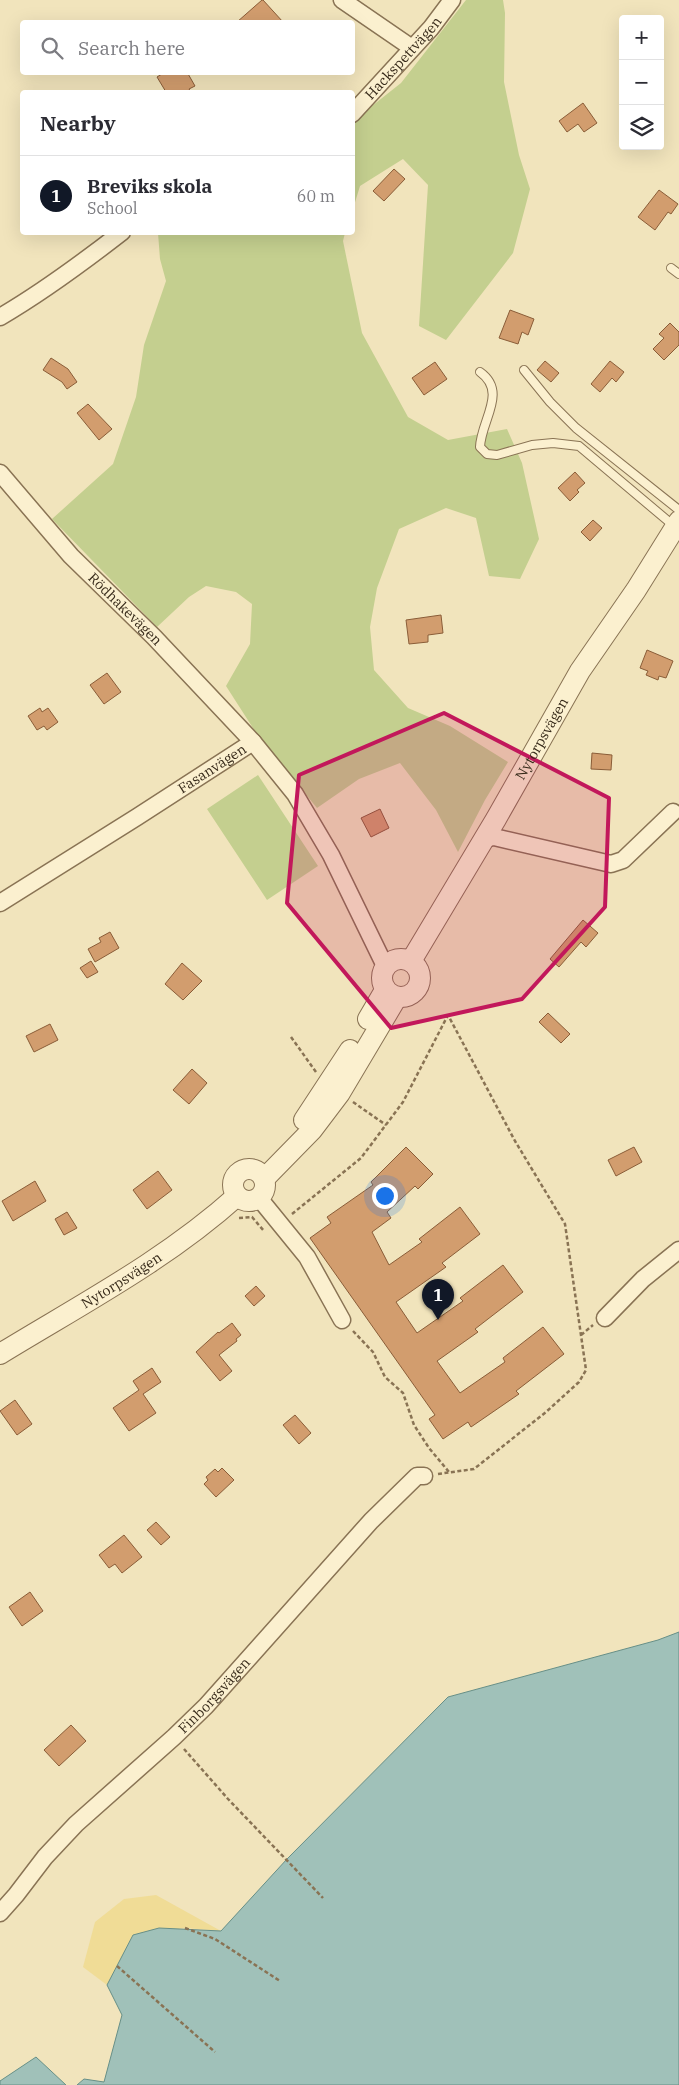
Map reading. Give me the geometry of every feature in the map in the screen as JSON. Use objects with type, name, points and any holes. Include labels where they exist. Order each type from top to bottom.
[{"type":"street","points":[[342,0],[412,48]]},
{"type":"street","name":"Hackspettvägen","points":[[355,111],[431,28],[452,0]]},
{"type":"street","points":[[0,317],[32,299],[118,235]]},
{"type":"street","name":"Rödhakevägen","points":[[0,472],[71,556],[154,638],[253,742]]},
{"type":"street","name":"Nytorpsvägen","points":[[411,961],[484,839],[580,671],[636,590],[678,520]]},
{"type":"street","name":"Fasanvägen","points":[[0,903],[253,742],[295,794],[331,855],[385,966]]},
{"type":"street","points":[[484,839],[494,838],[611,864],[623,860],[673,812]]},
{"type":"street","points":[[398,958],[405,958],[411,961],[419,969],[420,982],[413,994],[391,993],[381,976],[385,966],[398,958]]},
{"type":"street","points":[[260,1175],[312,1130],[340,1093],[391,993]]},
{"type":"street","points":[[244,1169],[260,1175],[265,1190],[259,1198],[249,1202],[236,1196],[232,1188],[235,1176],[244,1169]]},
{"type":"street","name":"Nytorpsvägen","points":[[0,1354],[179,1243],[217,1214],[236,1196]]},
{"type":"street","points":[[259,1198],[307,1257],[342,1320]]},
{"type":"street","points":[[605,1318],[643,1279],[679,1250]]},
{"type":"street","name":"Finborgsvägen","points":[[0,1912],[11,1902],[45,1857],[76,1824],[206,1706],[372,1522],[417,1476],[424,1476]]},
{"type":"lane","points":[[671,268],[679,274]]},
{"type":"lane","points":[[524,370],[550,402],[576,428],[678,520]]},
{"type":"lane","points":[[480,372],[488,378],[494,391],[492,403],[480,437],[480,447],[487,454],[497,455],[532,445],[553,443],[579,446],[678,520]]},
{"type":"path","points":[[233,1222],[240,1217],[252,1218],[268,1235],[361,1158],[403,1102],[448,1015],[515,1141],[565,1224],[586,1370],[579,1382],[546,1412],[474,1469],[424,1476]]},
{"type":"path","points":[[342,1320],[373,1352],[385,1377],[403,1393],[414,1425],[429,1448],[449,1472]]},
{"type":"path","points":[[174,1737],[228,1799],[323,1898]]},
{"type":"path","points":[[185,1928],[215,1939],[280,1981]]},
{"type":"path","points":[[117,1966],[215,2052]]},
{"type":"highlighted area","points":[[444,713],[609,798],[605,907],[522,999],[391,1028],[287,903],[299,775]]},
{"type":"green space","points":[[466,0],[503,0],[505,13],[504,82],[519,155],[530,189],[513,253],[446,340],[419,326],[428,185],[403,159],[360,186],[355,202],[355,119],[401,83]]},
{"type":"green space","points":[[158,235],[344,235],[343,241],[362,333],[408,417],[448,440],[507,429],[522,463],[539,539],[520,579],[489,576],[476,518],[446,508],[399,529],[377,588],[370,627],[374,670],[408,708],[450,726],[508,762],[485,800],[458,852],[436,810],[400,763],[359,779],[317,808],[260,739],[226,686],[250,644],[252,604],[236,592],[206,586],[189,597],[157,627],[52,519],[113,464],[136,397],[144,345],[166,281],[160,259]]},
{"type":"green space","points":[[258,775],[318,866],[267,900],[207,809]]},
{"type":"sand","points":[[156,1895],[221,1931],[185,1928],[133,1935],[107,1985],[83,1967],[95,1922],[124,1899]]},
{"type":"water","points":[[679,1632],[679,2085],[77,2085],[84,2079],[104,2082],[122,2015],[107,1985],[133,1935],[159,1928],[221,1931],[287,1859],[448,1697],[658,1640]]},
{"type":"water","points":[[36,2057],[66,2085],[0,2085],[0,2081]]},
{"type":"building","points":[[262,0],[281,20],[239,20]]},
{"type":"building","points":[[160,75],[189,75],[195,86],[190,90],[165,90],[157,77]]},
{"type":"building","points":[[583,103],[597,123],[584,132],[578,124],[567,132],[559,121]]},
{"type":"building","points":[[394,169],[405,179],[384,201],[373,191]]},
{"type":"building","points":[[659,190],[678,204],[671,214],[668,212],[655,230],[638,217]]},
{"type":"building","points":[[510,310],[534,319],[528,335],[522,332],[518,344],[499,338]]},
{"type":"building","points":[[670,323],[679,332],[679,345],[664,360],[653,349],[664,338],[659,334]]},
{"type":"building","points":[[51,358],[68,369],[77,382],[67,389],[62,382],[43,370]]},
{"type":"building","points":[[545,361],[559,373],[551,382],[537,370]]},
{"type":"building","points":[[610,361],[624,372],[616,382],[612,378],[600,392],[591,384]]},
{"type":"building","points":[[435,362],[447,379],[424,395],[412,378]]},
{"type":"building","points":[[88,404],[112,429],[99,440],[77,413]]},
{"type":"building","points":[[575,472],[585,483],[577,490],[579,492],[570,501],[558,488]]},
{"type":"building","points":[[593,520],[602,528],[590,541],[581,532]]},
{"type":"building","points":[[441,615],[443,633],[428,635],[428,642],[409,644],[406,620]]},
{"type":"building","points":[[647,650],[673,661],[666,678],[659,676],[658,680],[646,675],[648,671],[640,668]]},
{"type":"building","points":[[107,673],[121,692],[104,704],[90,685]]},
{"type":"building","points":[[40,708],[42,712],[48,708],[58,722],[47,730],[44,726],[37,730],[28,716]]},
{"type":"building","points":[[592,753],[612,755],[611,770],[591,769]]},
{"type":"building","points":[[380,809],[389,828],[371,837],[361,818]]},
{"type":"building","points":[[583,920],[598,933],[586,947],[581,942],[559,967],[550,959]]},
{"type":"building","points":[[110,932],[119,948],[95,962],[88,949],[101,942],[99,938]]},
{"type":"building","points":[[91,961],[98,972],[87,978],[80,968]]},
{"type":"building","points":[[182,963],[202,981],[183,1000],[165,984]]},
{"type":"building","points":[[548,1013],[570,1034],[561,1043],[539,1022]]},
{"type":"building","points":[[50,1024],[58,1040],[34,1052],[26,1036]]},
{"type":"building","points":[[192,1069],[207,1083],[189,1104],[173,1090]]},
{"type":"building","points":[[406,1147],[433,1174],[418,1189],[415,1186],[387,1212],[391,1218],[372,1232],[389,1265],[422,1242],[419,1239],[460,1207],[480,1234],[442,1263],[446,1267],[396,1302],[417,1333],[463,1301],[460,1298],[503,1265],[523,1292],[475,1329],[478,1332],[437,1361],[460,1393],[505,1362],[503,1358],[543,1327],[564,1354],[516,1391],[519,1394],[471,1427],[468,1422],[443,1439],[429,1419],[435,1415],[310,1238],[331,1223],[327,1217],[373,1185],[371,1182]]},
{"type":"building","points":[[634,1147],[642,1162],[616,1176],[608,1160]]},
{"type":"building","points":[[158,1171],[172,1190],[147,1209],[133,1190]]},
{"type":"building","points":[[35,1181],[46,1201],[13,1221],[2,1201]]},
{"type":"building","points":[[67,1212],[77,1228],[64,1235],[55,1219]]},
{"type":"building","points":[[256,1286],[265,1296],[254,1306],[245,1296]]},
{"type":"building","points":[[232,1323],[241,1335],[236,1339],[237,1341],[219,1355],[232,1371],[220,1381],[196,1352],[218,1332]]},
{"type":"building","points":[[152,1368],[161,1382],[143,1394],[156,1413],[129,1431],[113,1408],[139,1390],[133,1381]]},
{"type":"building","points":[[15,1400],[32,1424],[17,1435],[0,1411]]},
{"type":"building","points":[[295,1415],[311,1433],[299,1444],[283,1425]]},
{"type":"building","points":[[222,1468],[234,1480],[216,1497],[204,1484],[208,1480],[206,1477],[215,1469],[218,1472]]},
{"type":"building","points":[[156,1522],[170,1537],[161,1545],[147,1530]]},
{"type":"building","points":[[124,1535],[142,1557],[122,1573],[115,1564],[109,1568],[99,1555]]},
{"type":"building","points":[[30,1592],[43,1611],[22,1626],[9,1607]]},
{"type":"building","points":[[71,1725],[86,1741],[59,1766],[44,1750]]},
{"type":"place","name":"Breviks skola","points":[[438,1320]]}]
